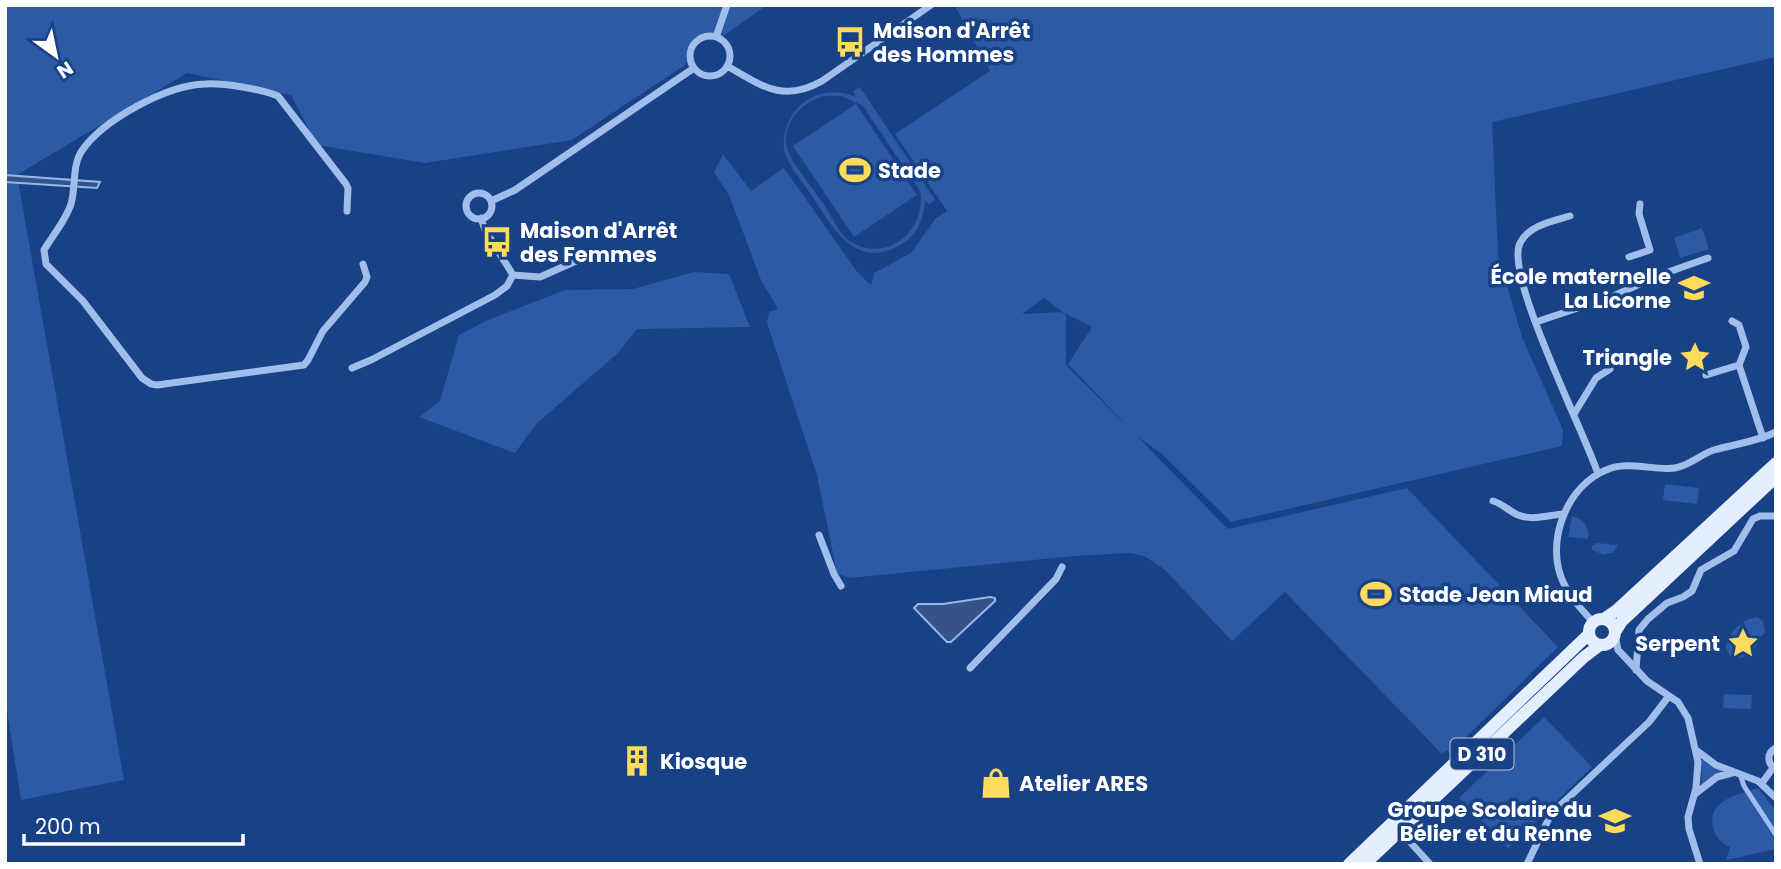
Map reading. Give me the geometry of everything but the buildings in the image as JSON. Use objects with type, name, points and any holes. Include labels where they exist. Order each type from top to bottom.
[{"type":"main road","name":"D 310","points":[[1349,864],[1596,625],[1617,611],[1776,463]]},
{"type":"main road","points":[[1615,634],[1612,624],[1596,625],[1593,642],[1602,645],[1611,642],[1622,621],[1776,477]]},
{"type":"main road","name":"D 310","points":[[1365,864],[1584,657],[1602,645]]},
{"type":"street","points":[[716,37],[727,5]]},
{"type":"street","points":[[727,66],[770,90],[802,90],[822,80],[931,5]]},
{"type":"street","points":[[716,37],[729,51],[727,66],[717,75],[700,74],[694,68],[690,55],[696,43],[702,38],[716,37]]},
{"type":"street","points":[[491,201],[514,190],[694,68]]},
{"type":"street","points":[[347,211],[346,184],[278,96],[216,85],[192,85],[126,111],[110,121],[88,142],[79,155],[76,166],[70,208],[44,250],[44,256],[52,271],[83,302],[142,377],[157,385],[304,365],[323,331],[365,282],[367,276],[363,264]]},
{"type":"street","points":[[476,193],[482,193],[491,201],[489,214],[481,218],[474,218],[468,212],[467,202],[476,193]]},
{"type":"street","points":[[1629,257],[1650,250],[1639,214],[1640,204]]},
{"type":"street","points":[[1570,216],[1534,228],[1519,246],[1518,264],[1536,321],[1598,474]]},
{"type":"street","points":[[481,218],[485,230],[513,275]]},
{"type":"street","points":[[513,275],[540,277],[583,258]]},
{"type":"street","points":[[1536,321],[1596,304],[1657,276],[1708,258]]},
{"type":"street","points":[[352,368],[495,295],[507,286],[513,275]]},
{"type":"street","points":[[1732,321],[1739,325],[1746,347],[1739,365],[1763,438]]},
{"type":"street","points":[[1706,375],[1739,365]]},
{"type":"street","points":[[1574,414],[1596,378],[1609,369]]},
{"type":"street","points":[[1596,625],[1571,597],[1560,575],[1556,557],[1559,528],[1564,514],[1579,491],[1598,474],[1620,466],[1675,468],[1713,450],[1763,438],[1776,432]]},
{"type":"street","points":[[1493,501],[1503,504],[1518,515],[1531,518],[1564,514]]},
{"type":"street","points":[[1636,670],[1639,631],[1648,619],[1667,603],[1692,591],[1701,570],[1734,551],[1753,519],[1776,516]]},
{"type":"street","points":[[819,535],[841,586]]},
{"type":"street","points":[[970,668],[1056,579],[1062,567]]},
{"type":"street","points":[[1615,634],[1618,650],[1658,690],[1678,702],[1685,713],[1696,750],[1698,772],[1689,808],[1689,830],[1700,864]]},
{"type":"street","points":[[1602,645],[1618,650]]},
{"type":"street","points":[[1527,864],[1551,814],[1649,722],[1669,696]]},
{"type":"street","points":[[1762,783],[1775,769],[1768,759],[1769,754],[1776,748]]},
{"type":"street","points":[[1696,750],[1707,759],[1762,783],[1776,798]]},
{"type":"street","points":[[1694,795],[1717,777],[1738,773]]},
{"type":"street","points":[[1738,773],[1776,835]]},
{"type":"street","points":[[1400,831],[1430,864]]},
{"type":"shaded area","points":[[5,5],[767,5],[723,36],[705,34],[690,44],[685,65],[572,140],[425,163],[317,145],[291,95],[187,73],[17,175],[124,780],[21,800],[5,698]]},
{"type":"shaded area","points":[[957,5],[1776,5],[1776,57],[1492,122],[1498,255],[1522,337],[1563,430],[1562,446],[1231,522],[1162,454],[1137,436],[1228,529],[1407,488],[1558,647],[1450,753],[1447,750],[1442,754],[1285,592],[1232,641],[1164,569],[1146,557],[1130,553],[849,578],[837,573],[817,475],[767,323],[769,312],[778,309],[761,280],[729,195],[714,172],[723,154],[751,191],[784,168],[858,273],[871,285],[874,273],[911,253],[936,218],[947,211],[895,134],[990,71],[956,8]],"holes":[[[1044,298],[1064,313],[1092,327],[1068,364],[1134,433],[1066,365],[1066,315],[1061,312],[1022,314]]]},
{"type":"shaded area","points":[[860,87],[935,200],[929,204],[925,200],[921,220],[911,237],[884,252],[869,253],[846,241],[826,218],[784,151],[784,136],[788,123],[804,102],[828,92],[856,97],[853,91]],"holes":[[[824,96],[842,96],[863,106],[920,191],[921,205],[911,230],[891,246],[865,248],[847,239],[797,168],[787,148],[787,130],[801,108]]]},
{"type":"shaded area","name":"Stade","points":[[856,104],[917,195],[854,237],[793,146]]},
{"type":"shaded area","points":[[5,175],[100,182],[97,188],[5,182]]},
{"type":"shaded area","points":[[1702,228],[1709,249],[1680,258],[1674,238]]},
{"type":"shaded area","points":[[694,272],[729,274],[750,327],[637,329],[618,353],[536,424],[515,453],[419,417],[440,401],[459,335],[488,320],[565,290],[633,289]]},
{"type":"shaded area","points":[[1665,484],[1699,488],[1697,504],[1663,500]]},
{"type":"shaded area","points":[[1572,516],[1585,524],[1588,539],[1568,537]]},
{"type":"shaded area","points":[[1596,543],[1618,545],[1614,552],[1604,555],[1592,550]]},
{"type":"shaded area","points":[[995,598],[995,601],[951,642],[947,642],[914,608],[918,604],[943,604]]},
{"type":"shaded area","points":[[1757,617],[1763,621],[1765,632],[1755,648],[1743,657],[1730,656],[1726,648],[1733,632],[1745,621]]},
{"type":"shaded area","points":[[1724,694],[1752,695],[1751,709],[1723,708]]},
{"type":"shaded area","points":[[1544,717],[1592,767],[1508,848],[1459,798]]},
{"type":"shaded area","points":[[1703,759],[1723,772],[1702,784],[1701,761]]},
{"type":"shaded area","points":[[1758,788],[1776,811],[1776,849],[1726,860],[1730,847],[1721,842],[1715,834],[1712,818],[1715,810],[1726,800]]},
{"type":"place","name":"Maison d'Arrêt des Hommes","points":[[850,42]]},
{"type":"place","name":"Stade","points":[[855,170]]},
{"type":"place","name":"Maison d'Arrêt des Femmes","points":[[497,242]]},
{"type":"place","name":"École maternelle La Licorne","points":[[1694,288]]},
{"type":"place","name":"Triangle","points":[[1695,357]]},
{"type":"place","name":"Stade Jean Miaud","points":[[1376,594]]},
{"type":"place","name":"Serpent","points":[[1743,643]]},
{"type":"place","name":"Kiosque","points":[[637,761]]},
{"type":"place","name":"Atelier ARES","points":[[996,783]]},
{"type":"place","name":"Groupe Scolaire du Bélier et du Renne","points":[[1615,821]]}]
